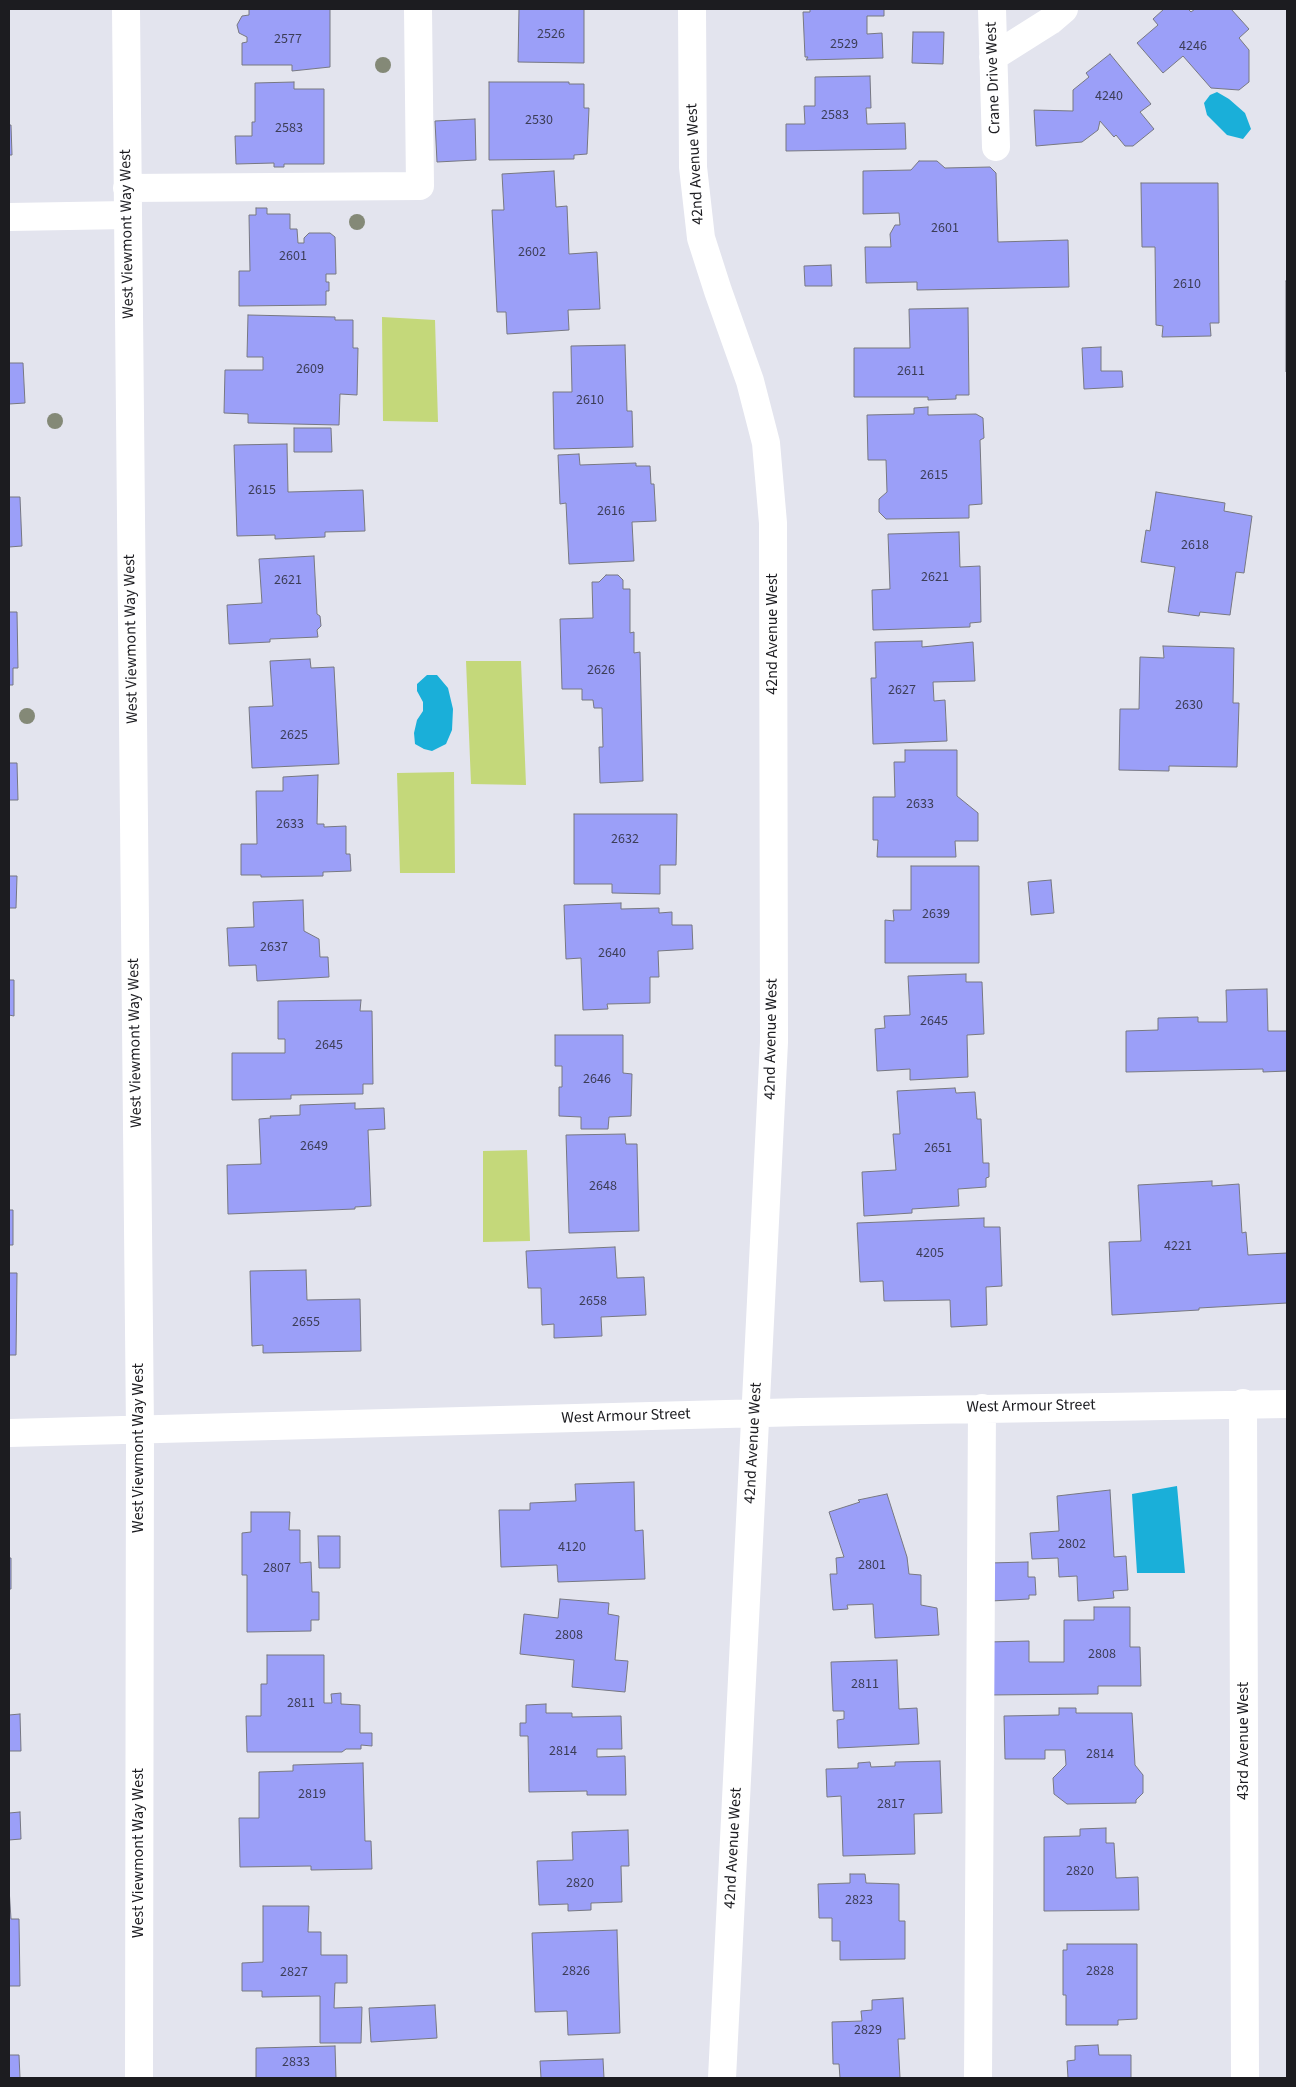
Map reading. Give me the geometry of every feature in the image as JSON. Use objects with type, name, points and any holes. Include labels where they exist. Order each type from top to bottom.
[{"type":"street","name":"West Viewmont Way West","points":[[126,9],[140,1430],[139,2078]]},
{"type":"street","points":[[127,188],[420,186],[418,9]]},
{"type":"street","name":"42nd Avenue West","points":[[692,9],[693,167],[701,238],[750,381],[766,444],[773,523],[774,1042],[722,2078]]},
{"type":"street","name":"Crane Drive West","points":[[992,9],[996,147]]},
{"type":"street","points":[[994,57],[1050,21],[1064,9]]},
{"type":"street","points":[[9,217],[128,216]]},
{"type":"street","name":"West Armour Street","points":[[9,1433],[755,1413],[1243,1403],[1287,1404]]},
{"type":"street","name":"43rd Avenue West","points":[[1243,1403],[1245,2078]]},
{"type":"street","points":[[978,2078],[982,1408]]},
{"type":"green space","points":[[382,317],[435,320],[438,422],[383,421]]},
{"type":"green space","points":[[466,661],[521,661],[526,785],[471,784]]},
{"type":"green space","points":[[454,772],[455,873],[400,873],[397,773]]},
{"type":"green space","points":[[527,1150],[530,1241],[483,1242],[483,1151]]},
{"type":"water","points":[[1217,92],[1229,99],[1245,113],[1251,129],[1243,139],[1227,135],[1207,115],[1204,103],[1210,95]]},
{"type":"water","points":[[427,675],[437,675],[448,688],[453,709],[452,730],[446,744],[432,751],[415,744],[414,733],[417,720],[423,711],[423,702],[417,691],[417,684]]},
{"type":"water","points":[[1177,1486],[1185,1573],[1137,1573],[1132,1494]]},
{"type":"building","points":[[249,9],[330,9],[330,67],[292,71],[292,65],[242,65],[242,43],[247,42],[247,37],[239,33],[237,25],[242,16],[249,15]]},
{"type":"building","points":[[519,9],[584,9],[584,63],[518,62]]},
{"type":"building","points":[[810,9],[884,9],[884,16],[867,16],[867,34],[882,33],[883,58],[806,60],[808,57],[805,57],[803,12],[810,12]]},
{"type":"building","points":[[1164,9],[1188,9],[1191,12],[1195,9],[1231,9],[1249,29],[1239,38],[1249,50],[1249,82],[1239,90],[1211,88],[1183,56],[1163,73],[1137,43],[1158,25],[1153,19]]},
{"type":"building","points":[[913,32],[944,32],[943,64],[912,63]]},
{"type":"building","points":[[1110,54],[1151,104],[1140,112],[1154,129],[1133,146],[1125,146],[1100,121],[1098,130],[1082,142],[1036,146],[1034,110],[1073,111],[1073,90],[1089,77],[1086,73]]},
{"type":"building","points":[[870,76],[871,108],[866,108],[867,124],[905,123],[906,149],[786,151],[786,124],[805,124],[804,106],[815,106],[815,77]]},
{"type":"building","points":[[294,82],[294,89],[324,89],[324,164],[284,164],[284,167],[274,167],[274,163],[236,164],[235,136],[252,136],[252,122],[255,122],[255,83]]},
{"type":"building","points":[[489,82],[569,82],[569,84],[584,84],[584,108],[589,108],[587,154],[574,155],[574,159],[489,160]]},
{"type":"building","points":[[475,119],[476,160],[437,162],[435,121]]},
{"type":"building","points":[[9,125],[11,125],[12,155],[9,155]]},
{"type":"building","points":[[919,161],[937,161],[945,168],[990,167],[996,173],[998,242],[1068,240],[1069,287],[917,290],[917,282],[866,283],[865,247],[891,247],[890,234],[895,225],[900,225],[899,213],[863,214],[863,171],[911,170]]},
{"type":"building","points":[[554,171],[556,207],[567,206],[569,254],[597,252],[600,309],[568,310],[569,330],[507,334],[506,312],[497,312],[492,210],[504,210],[502,174]]},
{"type":"building","points":[[1141,183],[1218,183],[1219,323],[1210,323],[1211,336],[1162,337],[1163,326],[1156,325],[1155,247],[1142,247]]},
{"type":"building","points":[[256,208],[267,208],[267,214],[290,214],[290,229],[297,229],[298,243],[304,243],[304,238],[309,233],[330,233],[335,237],[336,274],[326,274],[326,282],[329,282],[329,291],[326,291],[326,305],[239,306],[239,271],[250,271],[249,215],[256,215]]},
{"type":"building","points":[[831,265],[832,286],[805,286],[804,266]]},
{"type":"building","points":[[1287,281],[1287,372],[1286,372]]},
{"type":"building","points":[[968,308],[969,395],[956,395],[956,399],[928,400],[928,397],[854,397],[854,348],[910,348],[909,309]]},
{"type":"building","points":[[248,315],[335,317],[335,320],[353,320],[353,348],[358,348],[357,395],[340,394],[339,425],[248,423],[248,414],[224,413],[225,370],[263,370],[263,357],[247,357]]},
{"type":"building","points":[[625,345],[627,411],[632,411],[633,447],[554,449],[553,392],[572,392],[571,346]]},
{"type":"building","points":[[1101,347],[1101,371],[1122,371],[1123,387],[1084,389],[1082,348]]},
{"type":"building","points":[[9,363],[23,363],[25,403],[9,404]]},
{"type":"building","points":[[928,407],[928,415],[976,414],[983,418],[984,438],[980,440],[982,504],[969,505],[969,518],[886,519],[879,512],[879,499],[887,492],[886,460],[868,460],[867,415],[914,414],[914,408]]},
{"type":"building","points":[[294,428],[331,428],[332,452],[294,452]]},
{"type":"building","points":[[287,444],[288,492],[363,490],[365,531],[325,532],[325,537],[275,539],[275,535],[237,536],[234,445]]},
{"type":"building","points":[[579,454],[580,465],[636,463],[636,466],[650,466],[651,484],[654,484],[656,521],[632,522],[634,561],[569,564],[566,503],[560,504],[558,455]]},
{"type":"building","points":[[1156,492],[1225,503],[1224,511],[1252,516],[1244,573],[1236,572],[1230,615],[1200,612],[1199,616],[1168,612],[1175,567],[1141,562],[1146,530],[1150,531]]},
{"type":"building","points":[[9,497],[20,497],[22,546],[9,547]]},
{"type":"building","points":[[959,532],[960,567],[980,566],[981,622],[970,623],[970,627],[873,630],[872,590],[890,589],[888,534]]},
{"type":"building","points":[[314,556],[317,614],[320,616],[321,626],[317,630],[318,637],[270,639],[270,642],[229,644],[227,605],[262,603],[259,559]]},
{"type":"building","points":[[606,575],[618,575],[623,580],[623,589],[630,589],[630,633],[634,632],[634,653],[640,652],[643,781],[600,783],[599,747],[603,747],[602,708],[594,708],[593,700],[582,700],[582,689],[562,689],[560,619],[593,618],[592,582],[599,582]]},
{"type":"building","points":[[9,612],[17,612],[18,668],[13,668],[13,685],[9,685]]},
{"type":"building","points":[[922,641],[922,647],[973,642],[975,681],[933,682],[934,701],[945,700],[947,741],[873,744],[871,678],[876,678],[875,642]]},
{"type":"building","points":[[1163,646],[1234,648],[1233,703],[1239,703],[1237,767],[1169,766],[1169,771],[1119,770],[1120,709],[1139,709],[1140,657],[1164,658]]},
{"type":"building","points":[[310,659],[311,668],[334,667],[339,764],[252,768],[249,707],[273,706],[270,661]]},
{"type":"building","points":[[905,750],[957,750],[957,796],[978,813],[978,841],[955,841],[956,857],[877,857],[878,840],[873,840],[873,797],[895,797],[894,762],[905,762]]},
{"type":"building","points":[[9,763],[17,763],[18,800],[9,800]]},
{"type":"building","points":[[318,775],[317,824],[324,824],[324,827],[346,826],[346,854],[350,854],[351,871],[323,872],[323,876],[261,877],[261,875],[241,875],[241,844],[257,844],[256,791],[283,791],[283,777]]},
{"type":"building","points":[[574,814],[677,814],[676,865],[660,865],[660,894],[612,893],[612,884],[574,884]]},
{"type":"building","points":[[911,866],[979,866],[979,963],[885,963],[885,920],[894,921],[893,910],[911,910]]},
{"type":"building","points":[[9,876],[17,876],[16,908],[9,908]]},
{"type":"building","points":[[1051,880],[1054,913],[1031,915],[1028,882]]},
{"type":"building","points":[[303,900],[304,931],[319,939],[320,957],[328,957],[329,977],[257,981],[256,965],[229,966],[227,928],[254,927],[253,902]]},
{"type":"building","points":[[621,903],[621,909],[659,908],[659,913],[672,912],[672,925],[692,925],[693,949],[658,951],[659,977],[650,977],[650,1003],[607,1004],[608,1009],[583,1010],[581,958],[566,959],[564,905]]},
{"type":"building","points":[[966,974],[966,982],[982,982],[984,1034],[967,1035],[968,1077],[910,1080],[910,1069],[877,1071],[875,1029],[885,1028],[884,1016],[910,1015],[908,976]]},
{"type":"building","points":[[9,980],[14,980],[14,1016],[9,1015]]},
{"type":"building","points":[[1267,989],[1268,1031],[1287,1031],[1287,1071],[1263,1072],[1263,1069],[1126,1072],[1126,1031],[1158,1030],[1158,1018],[1198,1017],[1198,1022],[1227,1022],[1226,990]]},
{"type":"building","points":[[361,1000],[360,1011],[372,1011],[373,1084],[363,1084],[363,1094],[291,1095],[291,1099],[232,1100],[232,1053],[285,1053],[285,1039],[278,1039],[278,1001]]},
{"type":"building","points":[[555,1035],[623,1035],[623,1073],[632,1074],[631,1116],[609,1117],[608,1129],[581,1129],[581,1117],[559,1116],[559,1087],[562,1087],[562,1066],[555,1066]]},
{"type":"building","points":[[955,1088],[956,1093],[975,1092],[977,1119],[981,1119],[983,1163],[989,1163],[989,1177],[986,1178],[986,1187],[958,1189],[959,1206],[912,1209],[912,1213],[864,1216],[862,1172],[896,1170],[893,1134],[900,1134],[897,1091]]},
{"type":"building","points":[[355,1103],[355,1109],[384,1108],[385,1129],[368,1130],[371,1206],[355,1207],[355,1209],[228,1214],[227,1165],[261,1164],[259,1119],[271,1118],[270,1116],[300,1115],[300,1105]]},
{"type":"building","points":[[625,1134],[626,1144],[637,1144],[639,1231],[569,1233],[566,1135]]},
{"type":"building","points":[[1212,1181],[1212,1186],[1239,1184],[1242,1233],[1246,1232],[1248,1255],[1287,1253],[1287,1303],[1112,1315],[1109,1242],[1141,1241],[1138,1185]]},
{"type":"building","points":[[9,1210],[13,1210],[13,1245],[9,1245]]},
{"type":"building","points":[[984,1218],[984,1227],[1000,1227],[1002,1286],[986,1287],[987,1325],[951,1327],[950,1300],[884,1301],[883,1281],[860,1282],[857,1223]]},
{"type":"building","points":[[615,1247],[617,1278],[644,1277],[646,1315],[601,1317],[602,1336],[554,1338],[554,1324],[542,1325],[541,1288],[528,1288],[526,1251]]},
{"type":"building","points":[[306,1270],[307,1300],[360,1299],[361,1351],[263,1353],[263,1345],[252,1346],[250,1271]]},
{"type":"building","points":[[9,1273],[17,1273],[16,1355],[9,1355]]},
{"type":"building","points":[[634,1482],[635,1531],[643,1530],[645,1579],[558,1582],[557,1565],[501,1567],[499,1510],[530,1510],[530,1503],[576,1501],[575,1484]]},
{"type":"building","points":[[1110,1490],[1114,1557],[1126,1556],[1128,1590],[1113,1591],[1114,1598],[1078,1601],[1077,1576],[1059,1577],[1058,1558],[1032,1559],[1030,1533],[1059,1531],[1057,1496]]},
{"type":"building","points":[[887,1494],[907,1557],[909,1574],[921,1575],[921,1605],[937,1608],[939,1635],[875,1638],[873,1604],[847,1605],[848,1609],[833,1610],[830,1574],[837,1574],[836,1558],[844,1557],[829,1512],[860,1502],[858,1500]]},
{"type":"building","points":[[251,1512],[290,1512],[289,1530],[300,1530],[300,1563],[311,1562],[312,1592],[319,1592],[319,1620],[311,1620],[311,1631],[247,1632],[247,1575],[242,1575],[242,1533],[251,1532]]},
{"type":"building","points":[[318,1536],[340,1536],[340,1568],[319,1568]]},
{"type":"building","points":[[9,1558],[11,1558],[11,1589],[9,1589]]},
{"type":"building","points":[[1028,1562],[1028,1577],[1035,1577],[1036,1595],[1029,1595],[1029,1599],[991,1601],[989,1563]]},
{"type":"building","points":[[560,1599],[609,1603],[608,1614],[619,1616],[615,1660],[628,1661],[625,1692],[572,1687],[574,1660],[520,1654],[524,1614],[558,1618]]},
{"type":"building","points":[[1094,1607],[1130,1607],[1130,1647],[1140,1647],[1141,1686],[1098,1686],[1098,1694],[988,1695],[987,1642],[1029,1641],[1029,1662],[1064,1662],[1064,1620],[1094,1620]]},
{"type":"building","points":[[267,1655],[324,1655],[324,1703],[332,1703],[331,1694],[341,1693],[341,1704],[360,1705],[360,1733],[372,1733],[372,1746],[361,1745],[361,1749],[346,1749],[342,1752],[247,1752],[246,1716],[261,1716],[261,1684],[267,1684]]},
{"type":"building","points":[[897,1660],[899,1709],[917,1708],[919,1744],[838,1748],[837,1720],[844,1719],[844,1711],[833,1711],[831,1662]]},
{"type":"building","points":[[546,1704],[546,1713],[572,1713],[572,1717],[621,1716],[622,1749],[597,1749],[597,1757],[625,1756],[626,1795],[587,1795],[587,1791],[529,1792],[528,1736],[520,1736],[520,1723],[526,1723],[526,1705]]},
{"type":"building","points":[[1059,1708],[1076,1708],[1076,1713],[1132,1713],[1135,1765],[1143,1775],[1143,1793],[1136,1800],[1136,1803],[1067,1804],[1054,1794],[1053,1778],[1066,1765],[1065,1750],[1045,1750],[1045,1759],[1005,1759],[1004,1716],[1059,1715]]},
{"type":"building","points":[[20,1714],[21,1751],[9,1751],[9,1715]]},
{"type":"building","points":[[940,1761],[942,1813],[914,1814],[915,1854],[843,1856],[841,1796],[827,1797],[826,1769],[858,1768],[858,1763],[870,1762],[871,1767],[895,1766],[895,1762]]},
{"type":"building","points":[[363,1763],[365,1841],[371,1841],[372,1869],[311,1870],[311,1866],[240,1867],[239,1818],[259,1818],[259,1772],[293,1771],[293,1765]]},
{"type":"building","points":[[20,1812],[21,1839],[9,1840],[9,1813]]},
{"type":"building","points":[[1106,1828],[1106,1843],[1114,1843],[1116,1878],[1138,1877],[1139,1910],[1044,1911],[1044,1837],[1080,1836],[1080,1829]]},
{"type":"building","points":[[628,1830],[629,1866],[621,1866],[622,1902],[591,1903],[591,1910],[568,1911],[568,1904],[539,1905],[537,1861],[573,1860],[572,1832]]},
{"type":"building","points":[[850,1874],[865,1874],[866,1883],[899,1884],[899,1921],[905,1921],[905,1959],[840,1960],[840,1941],[832,1941],[832,1918],[819,1918],[818,1884],[850,1883]]},
{"type":"building","points":[[9,1888],[11,1919],[19,1919],[20,1986],[9,1986]]},
{"type":"building","points":[[263,1906],[309,1906],[308,1932],[321,1932],[321,1955],[347,1955],[347,1983],[335,1983],[334,2008],[362,2007],[361,2043],[320,2043],[320,1996],[262,1997],[262,1991],[242,1991],[242,1963],[263,1962]]},
{"type":"building","points":[[617,1930],[620,2033],[568,2035],[567,2011],[535,2012],[532,1933]]},
{"type":"building","points":[[1067,1944],[1137,1944],[1137,2019],[1118,2020],[1118,2025],[1066,2025],[1066,1995],[1063,1995],[1063,1950],[1067,1950]]},
{"type":"building","points":[[903,1998],[905,2039],[898,2039],[900,2078],[840,2078],[839,2064],[833,2064],[832,2022],[862,2021],[861,2011],[872,2010],[872,2000]]},
{"type":"building","points":[[435,2005],[437,2038],[371,2042],[369,2008]]},
{"type":"building","points":[[1098,2045],[1099,2055],[1131,2055],[1131,2078],[1068,2078],[1067,2061],[1075,2060],[1075,2046]]},
{"type":"building","points":[[335,2046],[336,2078],[256,2078],[256,2048]]},
{"type":"building","points":[[9,2055],[19,2055],[20,2078],[9,2078]]},
{"type":"building","points":[[603,2059],[604,2078],[541,2078],[540,2061]]}]
